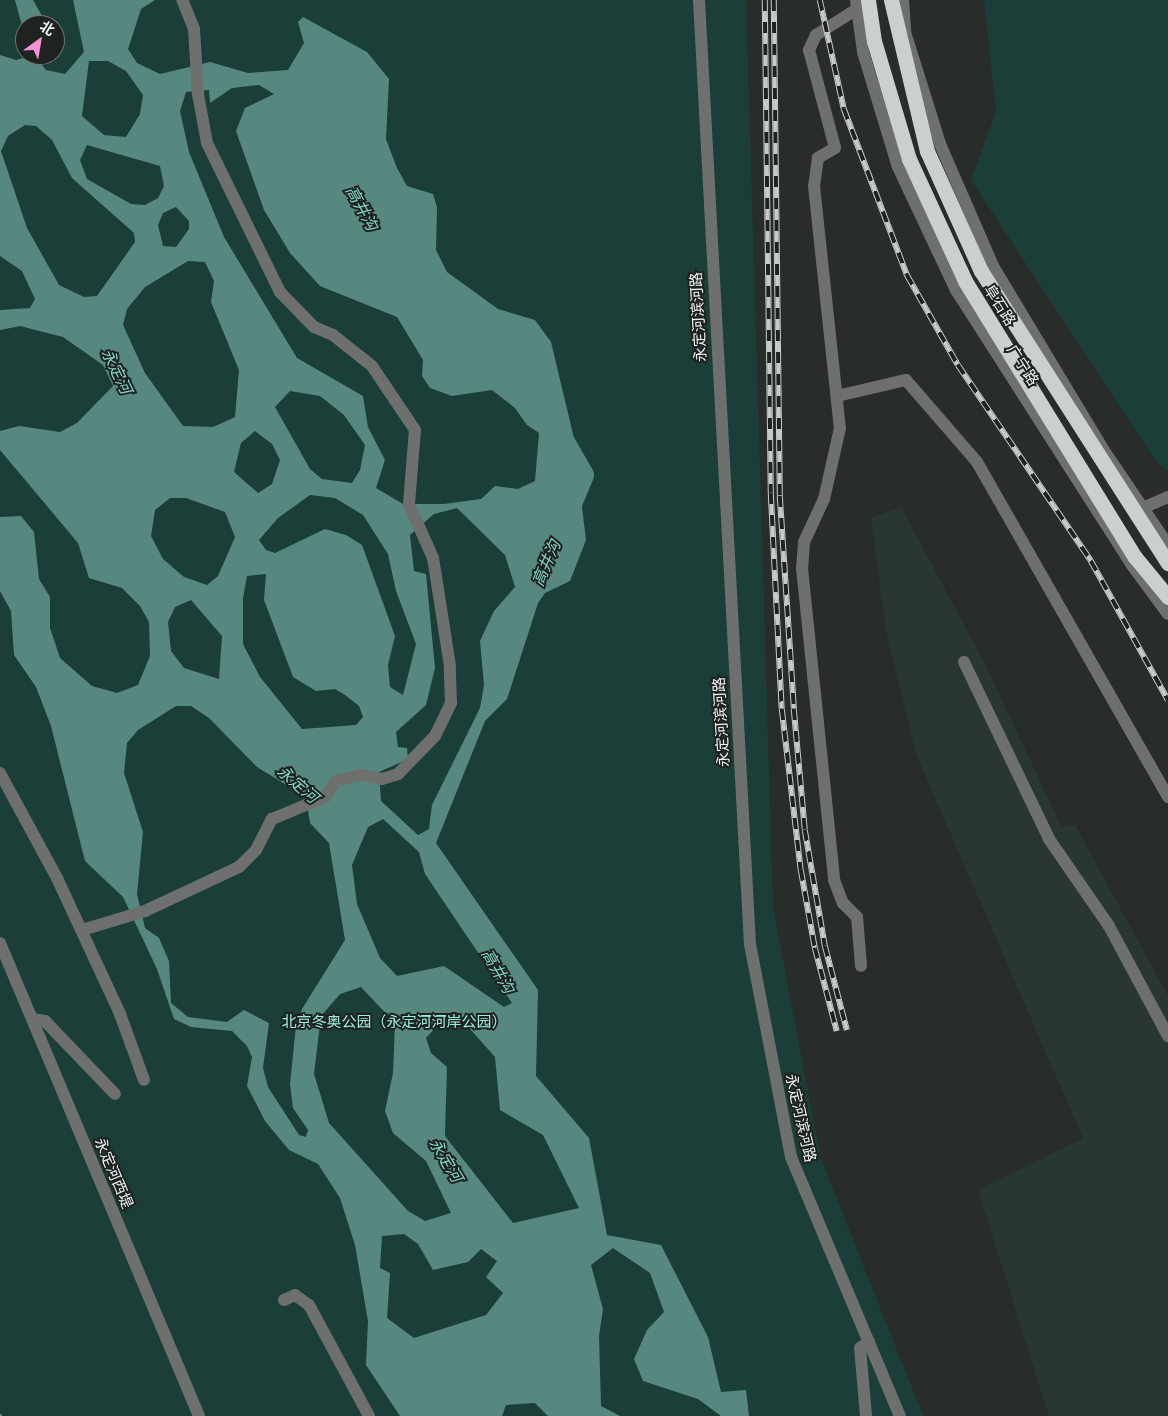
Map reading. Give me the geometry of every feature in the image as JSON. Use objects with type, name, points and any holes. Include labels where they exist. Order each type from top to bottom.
[{"type":"highway","name":"阜石路","points":[[891,0],[896,35],[928,151],[982,271],[1168,563]]},
{"type":"highway","name":"阜石路","points":[[861,3],[910,159],[965,280],[1135,557],[1168,597]]},
{"type":"street","points":[[82,930],[145,911],[239,867],[256,850],[272,819],[292,807],[325,797],[336,782],[360,774],[382,778],[398,774],[417,759],[435,736],[451,703],[444,619],[433,558],[410,504],[415,430],[372,366],[333,335],[314,327],[280,292],[207,143],[198,94],[194,29],[182,0]]},
{"type":"street","name":"永定河滨河路","points":[[699,0],[750,944],[791,1158],[900,1416]]},
{"type":"street","name":"广宁路","points":[[903,0],[905,32],[940,144],[993,266],[1143,508],[1168,545]]},
{"type":"street","points":[[861,3],[816,35],[809,50],[835,148],[818,158],[814,186],[840,428],[836,458],[804,542],[802,568],[834,880],[843,903],[857,917],[861,966]]},
{"type":"street","name":"广宁路","points":[[861,3],[863,52],[898,167],[956,290],[1131,564],[1168,614]]},
{"type":"street","points":[[837,396],[906,380],[977,462],[1168,797]]},
{"type":"street","points":[[1143,508],[1168,496]]},
{"type":"street","points":[[964,662],[1049,838],[1109,926],[1168,1036]]},
{"type":"street","points":[[0,773],[82,930],[120,1014],[144,1080]]},
{"type":"street","name":"永定河西堤","points":[[0,943],[199,1416]]},
{"type":"street","points":[[32,1020],[45,1021],[115,1094]]},
{"type":"street","points":[[284,1300],[295,1295],[309,1305],[369,1416]]},
{"type":"street","points":[[866,1416],[860,1348],[869,1342]]},
{"type":"shaded area","points":[[901,507],[986,666],[1061,826],[1075,825],[1168,996],[1168,1416],[1049,1416],[978,1190],[1083,1138],[916,754],[886,630],[871,518]]},
{"type":"green space","name":"北京冬奥公园（永定河河岸公园）","points":[[0,0],[746,0],[773,908],[821,1159],[923,1416],[0,1416]]},
{"type":"green space","points":[[984,0],[1168,0],[1168,472],[1157,463],[971,180],[996,112]]},
{"type":"water","points":[[15,0],[33,0],[41,15],[19,15]]},
{"type":"water","name":"永定河","points":[[73,0],[155,0],[141,9],[128,49],[137,63],[160,74],[210,62],[248,73],[288,70],[304,43],[298,22],[303,17],[367,52],[389,79],[386,139],[397,168],[407,186],[433,194],[437,207],[436,250],[447,272],[498,309],[535,320],[551,342],[573,434],[586,540],[570,581],[545,593],[538,603],[507,699],[485,721],[436,843],[538,990],[536,1076],[589,1138],[607,1235],[661,1245],[708,1337],[721,1392],[746,1390],[749,1416],[721,1416],[698,1399],[643,1381],[634,1359],[647,1330],[664,1312],[650,1273],[613,1248],[591,1265],[603,1309],[599,1336],[601,1406],[620,1416],[548,1416],[535,1403],[506,1405],[502,1416],[400,1416],[366,1365],[368,1321],[355,1245],[340,1198],[318,1164],[289,1150],[265,1121],[247,1086],[252,1057],[247,1046],[232,1031],[191,1027],[174,1019],[157,969],[123,897],[85,861],[51,726],[36,687],[14,655],[11,611],[0,591],[0,517],[21,516],[34,532],[39,579],[50,597],[50,628],[60,658],[92,686],[117,693],[138,685],[150,656],[149,622],[140,606],[122,588],[89,578],[78,543],[0,450],[0,431],[19,426],[60,432],[77,423],[113,386],[103,365],[63,337],[20,326],[0,330],[0,310],[30,308],[35,299],[22,271],[0,256],[0,55],[15,60],[15,65],[42,65],[46,70],[65,74],[84,52]],"holes":[[[89,61],[108,61],[126,71],[143,95],[140,114],[126,137],[104,135],[82,116]],[[259,85],[274,94],[245,108],[236,131],[264,210],[290,253],[320,286],[397,317],[423,360],[422,376],[430,388],[452,396],[492,390],[515,408],[527,425],[539,433],[535,481],[518,489],[495,486],[481,499],[444,504],[403,504],[376,488],[385,460],[368,427],[363,396],[297,358],[224,237],[189,152],[180,111],[186,92],[209,90],[210,103],[232,88]],[[25,125],[36,126],[52,140],[72,178],[134,233],[135,242],[97,296],[84,297],[59,285],[27,228],[1,151],[8,136]],[[87,145],[160,166],[164,186],[158,198],[145,205],[131,204],[87,179],[80,160]],[[176,207],[189,221],[189,229],[176,247],[163,246],[158,225],[163,213]],[[188,261],[205,262],[214,281],[211,302],[239,370],[235,417],[213,427],[183,426],[145,373],[123,325],[127,309],[145,287]],[[290,391],[320,396],[344,415],[365,445],[360,470],[352,483],[322,479],[310,469],[275,407]],[[255,431],[272,444],[280,460],[272,484],[258,493],[234,472],[241,443]],[[310,495],[335,498],[363,515],[388,554],[396,591],[416,644],[403,695],[390,687],[388,665],[395,636],[362,545],[346,535],[325,529],[275,553],[266,550],[259,540],[278,518]],[[170,498],[186,498],[225,512],[235,537],[218,576],[207,585],[184,577],[163,559],[151,536],[155,510]],[[457,508],[505,555],[515,587],[494,611],[480,641],[484,685],[480,708],[432,805],[429,829],[418,835],[381,801],[379,772],[408,759],[407,748],[398,747],[396,732],[426,705],[435,668],[426,574],[414,571],[410,535],[434,514]],[[266,574],[264,600],[293,677],[316,691],[335,689],[345,695],[359,706],[363,717],[356,725],[302,729],[260,677],[243,644],[243,598],[247,576]],[[191,600],[222,636],[219,679],[184,668],[171,651],[168,622],[175,607]],[[176,706],[191,706],[209,718],[257,767],[306,797],[310,823],[329,843],[345,940],[302,1009],[296,1026],[290,1084],[293,1108],[308,1130],[306,1137],[299,1135],[268,1087],[263,1068],[269,1023],[244,1010],[227,1022],[188,1017],[171,1003],[169,961],[159,938],[145,928],[137,894],[143,832],[124,773],[127,743],[138,730]],[[383,819],[419,852],[425,874],[512,1003],[504,1007],[444,966],[397,976],[380,958],[357,904],[352,865],[368,827]],[[361,987],[395,1023],[393,1073],[385,1111],[393,1133],[426,1161],[451,1213],[425,1221],[408,1211],[329,1123],[314,1074],[321,1016],[340,994]],[[462,1020],[495,1057],[500,1110],[543,1135],[579,1208],[513,1223],[445,1136],[447,1067],[431,1053],[426,1038],[437,1026]],[[404,1234],[418,1244],[433,1270],[468,1262],[481,1249],[497,1261],[486,1277],[503,1293],[486,1315],[414,1338],[387,1318],[390,1273],[380,1268],[382,1236]]]},
{"type":"waterway","name":"高井沟","points":[[560,435],[583,475],[566,516]]},
{"type":"railway","points":[[765,0],[771,493],[782,709],[801,870],[815,948],[837,1031]]},
{"type":"railway","points":[[774,0],[780,496],[794,709],[805,830],[825,946],[847,1030]]},
{"type":"railway","points":[[820,0],[844,109],[907,275],[958,365],[1091,561],[1168,700]]}]
